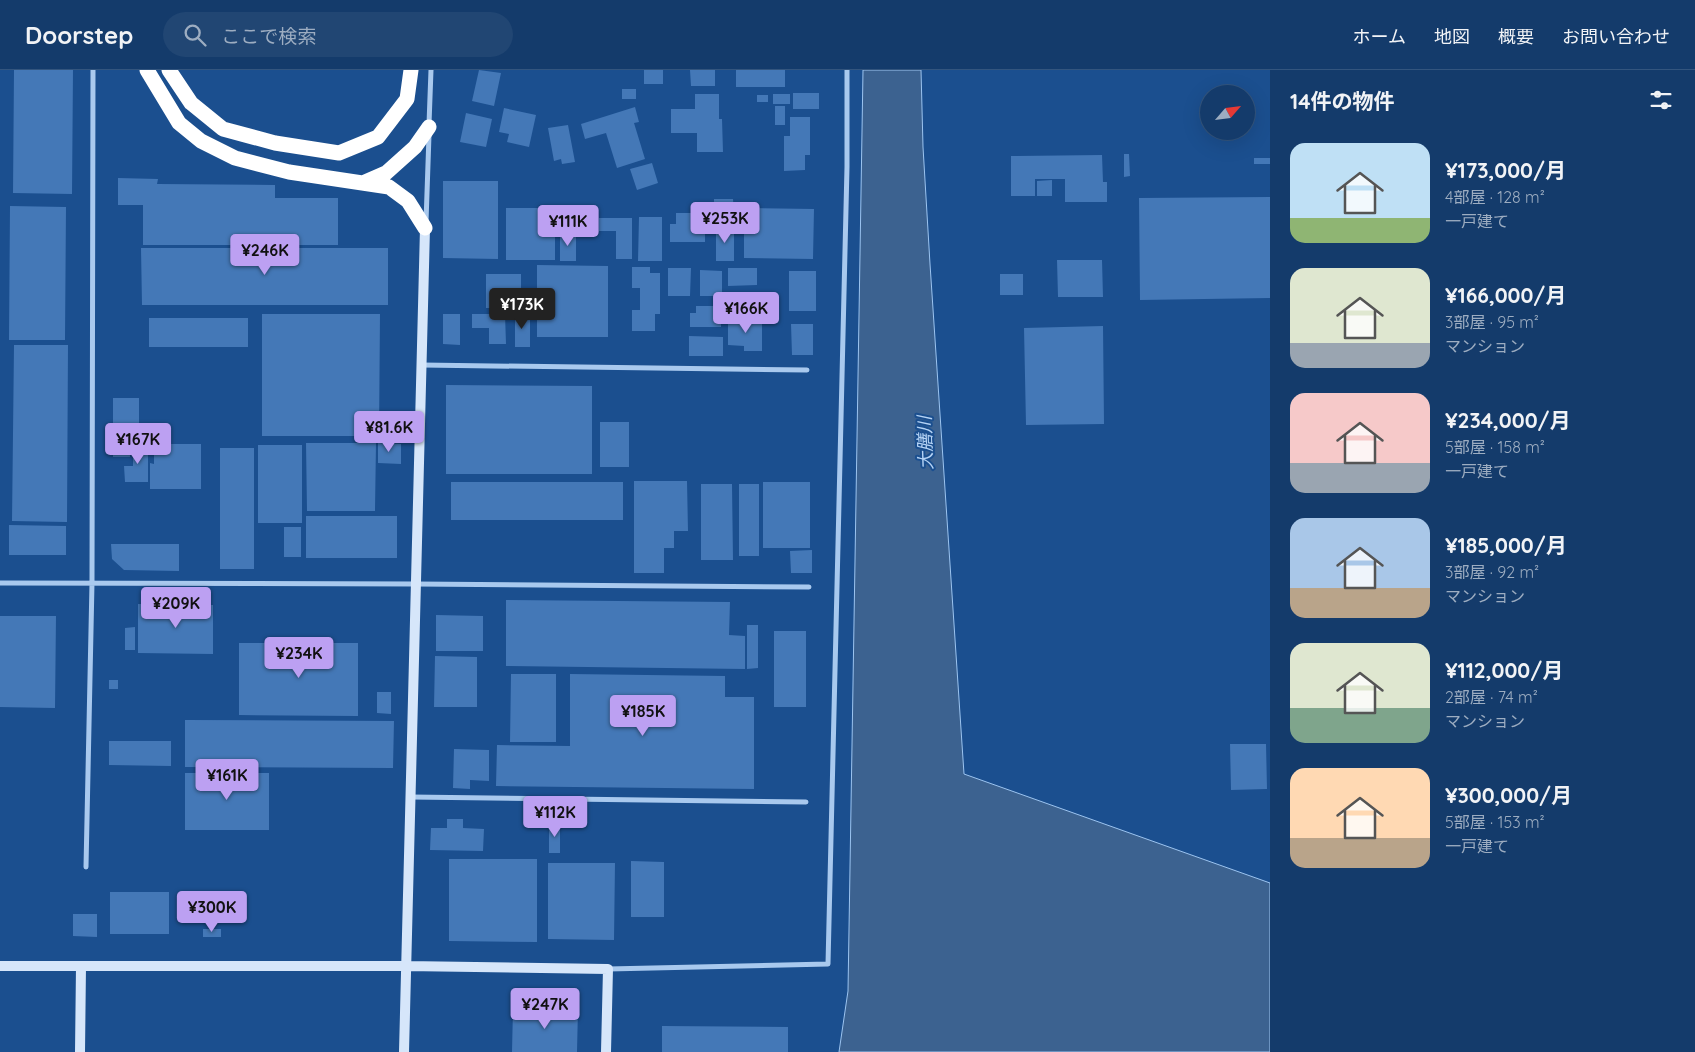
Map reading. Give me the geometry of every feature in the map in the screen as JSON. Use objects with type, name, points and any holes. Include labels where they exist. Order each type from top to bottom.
[{"type":"highway","points":[[147,70],[179,123],[201,141],[235,158],[289,172],[389,187],[408,201],[425,228]]},
{"type":"highway","points":[[169,70],[191,103],[223,129],[276,143],[339,153],[378,137],[407,99],[411,70]]},
{"type":"highway","points":[[362,183],[386,172],[415,146],[429,127]]},
{"type":"street","points":[[86,867],[92,583],[93,70]]},
{"type":"street","points":[[404,1052],[425,228],[431,70]]},
{"type":"street","points":[[0,966],[406,966],[608,969],[828,964],[847,167],[847,70]]},
{"type":"street","points":[[422,365],[807,370]]},
{"type":"street","points":[[0,583],[809,587]]},
{"type":"street","points":[[411,797],[806,802]]},
{"type":"street","points":[[80,1052],[81,966]]},
{"type":"street","points":[[606,1052],[608,969]]},
{"type":"water","name":"大膳川","points":[[863,70],[921,70],[923,147],[930,264],[964,774],[1270,883],[1270,1052],[839,1052],[848,991]]},
{"type":"building","points":[[14,70],[73,70],[72,194],[13,193]]},
{"type":"building","points":[[479,70],[501,73],[494,106],[472,101]]},
{"type":"building","points":[[644,70],[663,70],[663,84],[644,84]]},
{"type":"building","points":[[690,70],[715,70],[715,86],[691,86]]},
{"type":"building","points":[[736,70],[785,70],[785,87],[736,87]]},
{"type":"building","points":[[622,89],[636,89],[636,99],[622,99]]},
{"type":"building","points":[[793,93],[819,93],[819,109],[793,109]]},
{"type":"building","points":[[695,94],[719,94],[719,119],[722,119],[723,152],[697,152],[697,133],[671,133],[671,109],[695,109]]},
{"type":"building","points":[[773,94],[790,94],[790,104],[773,104]]},
{"type":"building","points":[[757,95],[768,95],[768,102],[757,102]]},
{"type":"building","points":[[775,106],[785,106],[785,125],[775,125]]},
{"type":"building","points":[[635,107],[639,122],[634,123],[645,159],[617,168],[606,133],[585,139],[581,124]]},
{"type":"building","points":[[504,108],[536,115],[529,147],[507,142],[509,134],[499,132]]},
{"type":"building","points":[[466,113],[492,119],[486,147],[460,142]]},
{"type":"building","points":[[790,117],[810,117],[810,155],[805,155],[805,170],[784,171],[784,136],[790,136]]},
{"type":"building","points":[[568,125],[575,162],[562,164],[561,159],[554,161],[548,128]]},
{"type":"building","points":[[1124,154],[1129,154],[1130,176],[1124,177]]},
{"type":"building","points":[[1102,155],[1103,182],[1107,182],[1107,202],[1065,202],[1065,179],[1035,179],[1035,196],[1011,196],[1011,156]]},
{"type":"building","points":[[1254,158],[1270,158],[1270,164],[1254,164]]},
{"type":"building","points":[[652,163],[658,183],[637,190],[630,169]]},
{"type":"building","points":[[118,178],[158,179],[157,184],[275,185],[275,198],[338,198],[338,245],[143,245],[143,205],[118,205]]},
{"type":"building","points":[[1052,180],[1052,196],[1037,196],[1037,181]]},
{"type":"building","points":[[443,181],[498,181],[498,259],[443,258]]},
{"type":"building","points":[[1270,197],[1270,298],[1140,300],[1139,198]]},
{"type":"building","points":[[714,199],[733,199],[734,213],[714,213]]},
{"type":"building","points":[[10,206],[66,207],[65,340],[9,340]]},
{"type":"building","points":[[506,208],[555,208],[555,260],[506,260]]},
{"type":"building","points":[[744,208],[814,209],[813,259],[744,258]]},
{"type":"building","points":[[676,213],[705,213],[705,242],[670,242],[670,224],[676,224]]},
{"type":"building","points":[[639,217],[662,217],[662,261],[638,261]]},
{"type":"building","points":[[599,218],[632,218],[632,259],[616,259],[616,231],[599,231]]},
{"type":"building","points":[[716,227],[734,227],[734,261],[716,261]]},
{"type":"building","points":[[560,232],[576,232],[576,261],[560,261]]},
{"type":"building","points":[[141,248],[388,248],[388,305],[142,305]]},
{"type":"building","points":[[1057,260],[1102,260],[1103,297],[1058,297]]},
{"type":"building","points":[[537,265],[608,266],[608,337],[537,337]]},
{"type":"building","points":[[632,267],[650,267],[650,273],[660,273],[660,314],[655,314],[655,331],[632,331],[632,310],[640,310],[640,288],[632,288]]},
{"type":"building","points":[[668,268],[691,268],[690,296],[668,296]]},
{"type":"building","points":[[728,268],[757,268],[757,285],[728,286]]},
{"type":"building","points":[[700,270],[722,271],[722,296],[700,296]]},
{"type":"building","points":[[789,271],[816,271],[816,311],[789,311]]},
{"type":"building","points":[[486,274],[521,274],[521,308],[486,308]]},
{"type":"building","points":[[1000,274],[1023,274],[1023,295],[1000,295]]},
{"type":"building","points":[[696,306],[721,306],[721,327],[690,327],[690,313],[696,313]]},
{"type":"building","points":[[262,314],[380,314],[379,436],[262,436]]},
{"type":"building","points":[[443,314],[460,314],[460,345],[443,344]]},
{"type":"building","points":[[472,314],[505,314],[506,344],[489,344],[489,328],[472,328]]},
{"type":"building","points":[[515,314],[530,314],[530,347],[515,347]]},
{"type":"building","points":[[149,318],[248,318],[248,347],[149,347]]},
{"type":"building","points":[[728,320],[762,320],[762,351],[744,351],[744,346],[728,345]]},
{"type":"building","points":[[791,324],[813,324],[813,355],[792,355]]},
{"type":"building","points":[[1103,326],[1104,424],[1026,425],[1024,328]]},
{"type":"building","points":[[689,336],[723,337],[723,356],[689,356]]},
{"type":"building","points":[[14,345],[68,345],[67,522],[12,521]]},
{"type":"building","points":[[446,385],[592,386],[592,474],[446,474]]},
{"type":"building","points":[[113,398],[139,398],[139,438],[113,438]]},
{"type":"building","points":[[600,422],[629,422],[629,467],[600,467]]},
{"type":"building","points":[[113,443],[130,443],[130,457],[113,457]]},
{"type":"building","points":[[133,443],[148,443],[148,482],[125,482],[124,466],[133,466]]},
{"type":"building","points":[[306,443],[376,443],[375,511],[307,511]]},
{"type":"building","points":[[378,443],[401,444],[401,464],[378,463]]},
{"type":"building","points":[[154,444],[201,444],[201,489],[150,489],[150,463],[154,464]]},
{"type":"building","points":[[258,445],[302,445],[302,523],[258,523]]},
{"type":"building","points":[[220,448],[254,448],[254,569],[220,569]]},
{"type":"building","points":[[634,481],[687,481],[688,531],[674,531],[674,548],[664,548],[664,573],[634,573]]},
{"type":"building","points":[[451,482],[623,482],[623,520],[451,520]]},
{"type":"building","points":[[763,482],[810,482],[810,548],[763,548]]},
{"type":"building","points":[[701,484],[732,484],[733,560],[701,560]]},
{"type":"building","points":[[739,484],[759,484],[759,556],[739,556]]},
{"type":"building","points":[[306,516],[397,516],[397,558],[306,558]]},
{"type":"building","points":[[9,525],[66,526],[66,555],[9,555]]},
{"type":"building","points":[[284,527],[301,527],[301,557],[284,557]]},
{"type":"building","points":[[111,544],[179,544],[179,571],[124,570],[112,559]]},
{"type":"building","points":[[812,550],[812,573],[791,573],[790,551]]},
{"type":"building","points":[[506,600],[730,602],[729,635],[745,636],[745,669],[506,666]]},
{"type":"building","points":[[138,604],[213,605],[213,654],[138,653]]},
{"type":"building","points":[[436,615],[483,616],[483,651],[436,651]]},
{"type":"building","points":[[0,616],[56,616],[55,708],[0,707]]},
{"type":"building","points":[[747,625],[758,625],[758,668],[747,669]]},
{"type":"building","points":[[135,627],[135,650],[125,650],[125,628]]},
{"type":"building","points":[[774,631],[806,631],[806,707],[774,707]]},
{"type":"building","points":[[239,643],[358,643],[358,716],[239,715]]},
{"type":"building","points":[[435,656],[477,657],[477,707],[434,707]]},
{"type":"building","points":[[511,674],[556,674],[556,742],[510,742]]},
{"type":"building","points":[[570,674],[725,676],[725,697],[754,697],[754,789],[496,786],[497,745],[570,746]]},
{"type":"building","points":[[109,680],[118,680],[118,689],[109,689]]},
{"type":"building","points":[[377,692],[391,692],[391,714],[377,713]]},
{"type":"building","points":[[185,720],[394,721],[393,768],[185,767]]},
{"type":"building","points":[[109,741],[171,741],[171,766],[109,765]]},
{"type":"building","points":[[1230,744],[1266,744],[1267,789],[1231,790]]},
{"type":"building","points":[[454,749],[489,750],[489,781],[470,780],[470,789],[453,788]]},
{"type":"building","points":[[185,773],[269,773],[269,830],[185,830]]},
{"type":"building","points":[[447,819],[463,819],[463,828],[484,829],[483,851],[430,850],[431,828],[447,828]]},
{"type":"building","points":[[549,822],[560,822],[560,853],[549,853]]},
{"type":"building","points":[[449,859],[537,859],[537,942],[449,941]]},
{"type":"building","points":[[631,861],[664,862],[664,917],[631,917]]},
{"type":"building","points":[[548,863],[615,863],[614,940],[548,939]]},
{"type":"building","points":[[110,892],[169,892],[169,934],[110,934]]},
{"type":"building","points":[[73,914],[97,914],[97,937],[73,936]]},
{"type":"building","points":[[203,929],[221,929],[221,937],[203,937]]},
{"type":"building","points":[[513,1008],[578,1009],[577,1052],[512,1052]]},
{"type":"building","points":[[662,1026],[788,1027],[788,1052],[662,1052]]}]
